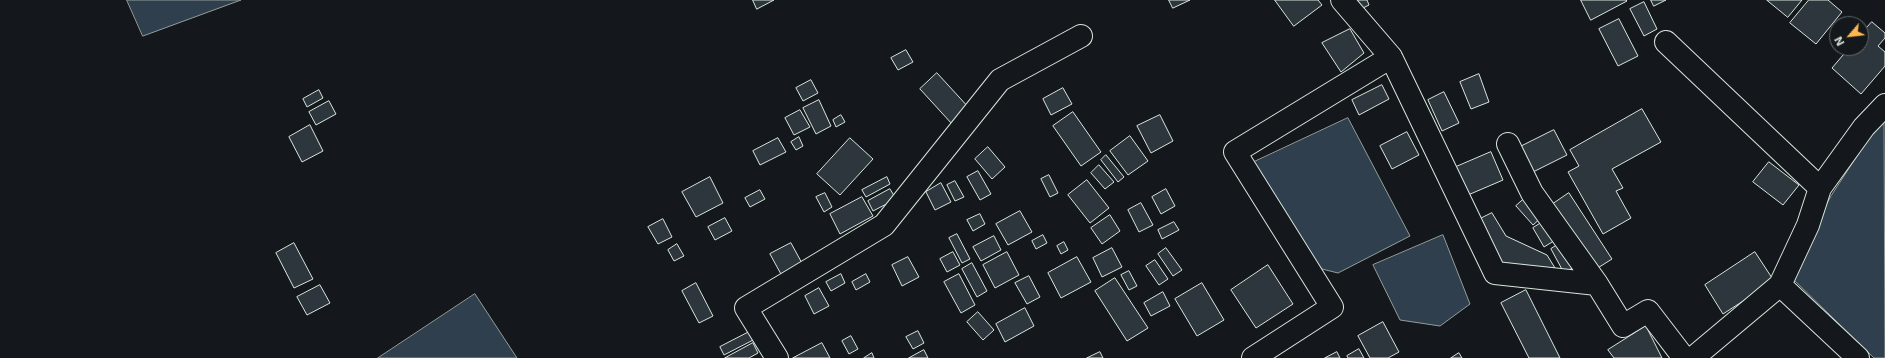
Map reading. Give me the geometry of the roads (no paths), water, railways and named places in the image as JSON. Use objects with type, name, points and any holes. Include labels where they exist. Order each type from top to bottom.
[{"type":"street","points":[[1342,0],[1391,58],[1495,272],[1598,284]]},
{"type":"street","points":[[777,358],[746,308],[884,225],[1000,80],[1081,36]]},
{"type":"street","points":[[1666,42],[1820,188]]},
{"type":"street","points":[[1253,358],[1332,307],[1235,152],[1391,58]]},
{"type":"street","points":[[1693,358],[1780,285],[1808,225],[1820,188],[1864,127],[1885,105]]},
{"type":"street","points":[[1508,144],[1532,193],[1598,284],[1624,326],[1648,311],[1684,358]]},
{"type":"street","points":[[1780,285],[1858,358]]},
{"type":"water","points":[[127,0],[241,0],[143,36]]},
{"type":"water","points":[[1884,115],[1885,358],[1874,358],[1793,279],[1810,235],[1831,196]]},
{"type":"water","points":[[1348,118],[1410,236],[1338,273],[1322,269],[1291,232],[1252,163]]},
{"type":"water","points":[[1443,235],[1470,304],[1440,326],[1400,320],[1373,265]]},
{"type":"water","points":[[475,294],[517,358],[378,358]]}]
